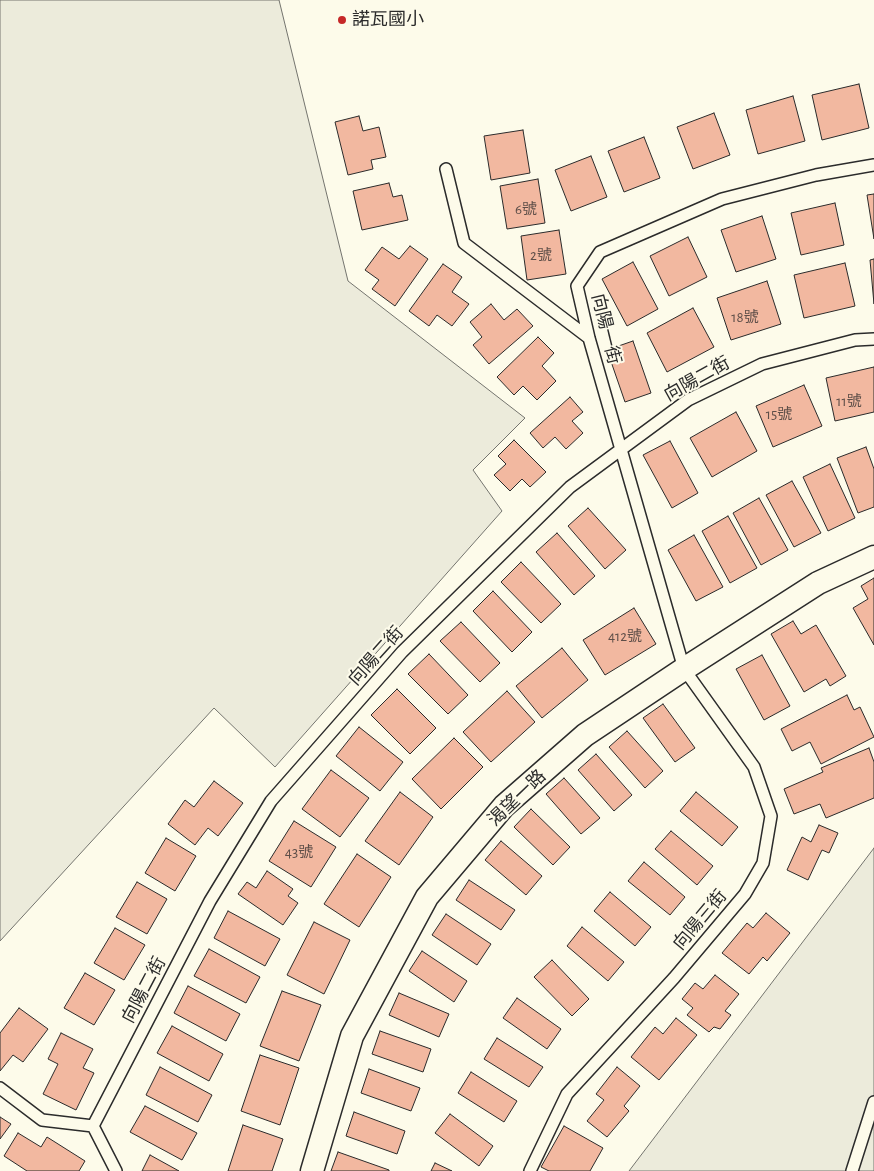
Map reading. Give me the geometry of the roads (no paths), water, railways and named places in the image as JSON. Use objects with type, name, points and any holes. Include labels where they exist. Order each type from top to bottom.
[{"type":"street","name":"渴望一路","points":[[312,1171],[352,1036],[427,897],[504,806],[584,735],[818,583],[874,557]]},
{"type":"lane","name":"向陽一街","points":[[684,669],[589,338],[577,286],[600,252],[722,199],[816,175],[874,165]]},
{"type":"lane","points":[[446,169],[464,242],[589,338]]},
{"type":"lane","name":"向陽二街","points":[[93,1126],[210,901],[271,801],[402,652],[570,487],[688,400],[762,364],[855,340],[874,338]]},
{"type":"lane","name":"向陽三街","points":[[530,1171],[567,1094],[674,978],[745,894],[763,863],[771,816],[754,766],[684,669]]},
{"type":"lane","points":[[0,1088],[42,1120],[93,1126],[116,1171]]},
{"type":"lane","points":[[852,1171],[874,1102]]},
{"type":"place","name":"諾瓦國小","points":[[342,20]]}]
